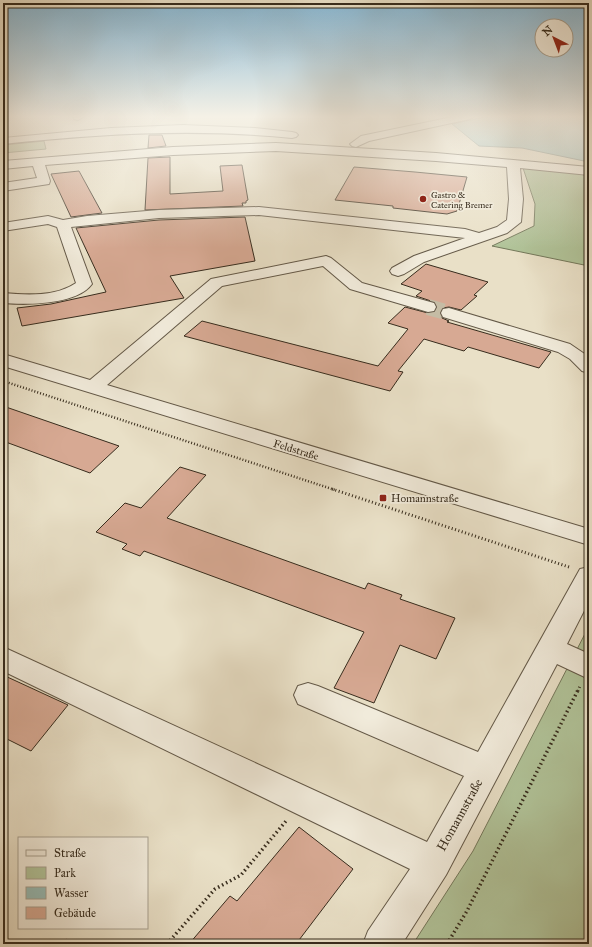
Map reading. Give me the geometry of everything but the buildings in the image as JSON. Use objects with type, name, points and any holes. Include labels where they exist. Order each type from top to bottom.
[{"type":"street","points":[[3,165],[38,162],[43,160]]},
{"type":"street","points":[[471,160],[589,171]]},
{"type":"street","points":[[3,187],[44,181],[38,162]]},
{"type":"street","points":[[398,271],[419,259],[502,230],[514,222],[516,199],[513,164]]},
{"type":"street","points":[[3,227],[48,220],[63,224],[87,220],[159,214],[259,211],[465,232],[478,238]]},
{"type":"street","points":[[3,298],[17,300],[47,297],[67,293],[80,288],[84,284],[63,224]]},
{"type":"street","points":[[92,388],[217,282],[326,261],[356,286],[428,307]]},
{"type":"street","points":[[449,313],[564,348],[576,355],[589,367]]},
{"type":"street","name":"Feldstraße","points":[[3,360],[589,537]]},
{"type":"street","name":"Homannstraße","points":[[381,944],[434,863],[551,649],[582,572]]},
{"type":"street","points":[[551,649],[585,675]]},
{"type":"street","points":[[3,658],[434,863]]},
{"type":"street","points":[[308,695],[485,770]]},
{"type":"path","points":[[3,381],[582,572]]},
{"type":"path","points":[[447,944],[467,911],[585,675]]},
{"type":"path","points":[[167,944],[215,889],[241,875],[303,801]]},
{"type":"path","points":[[3,939],[8,944]]},
{"type":"path","points":[[64,944],[68,940]]},
{"type":"green space","points":[[523,168],[589,173],[589,266],[492,246],[534,226],[535,204]]},
{"type":"green space","points":[[589,626],[589,944],[413,944],[473,851]]},
{"type":"tunnel","points":[[428,307],[449,313]]},
{"type":"place","name":"Gastro & Catering Bremer","points":[[423,199]]},
{"type":"place","name":"Homannstraße","points":[[383,498]]}]
